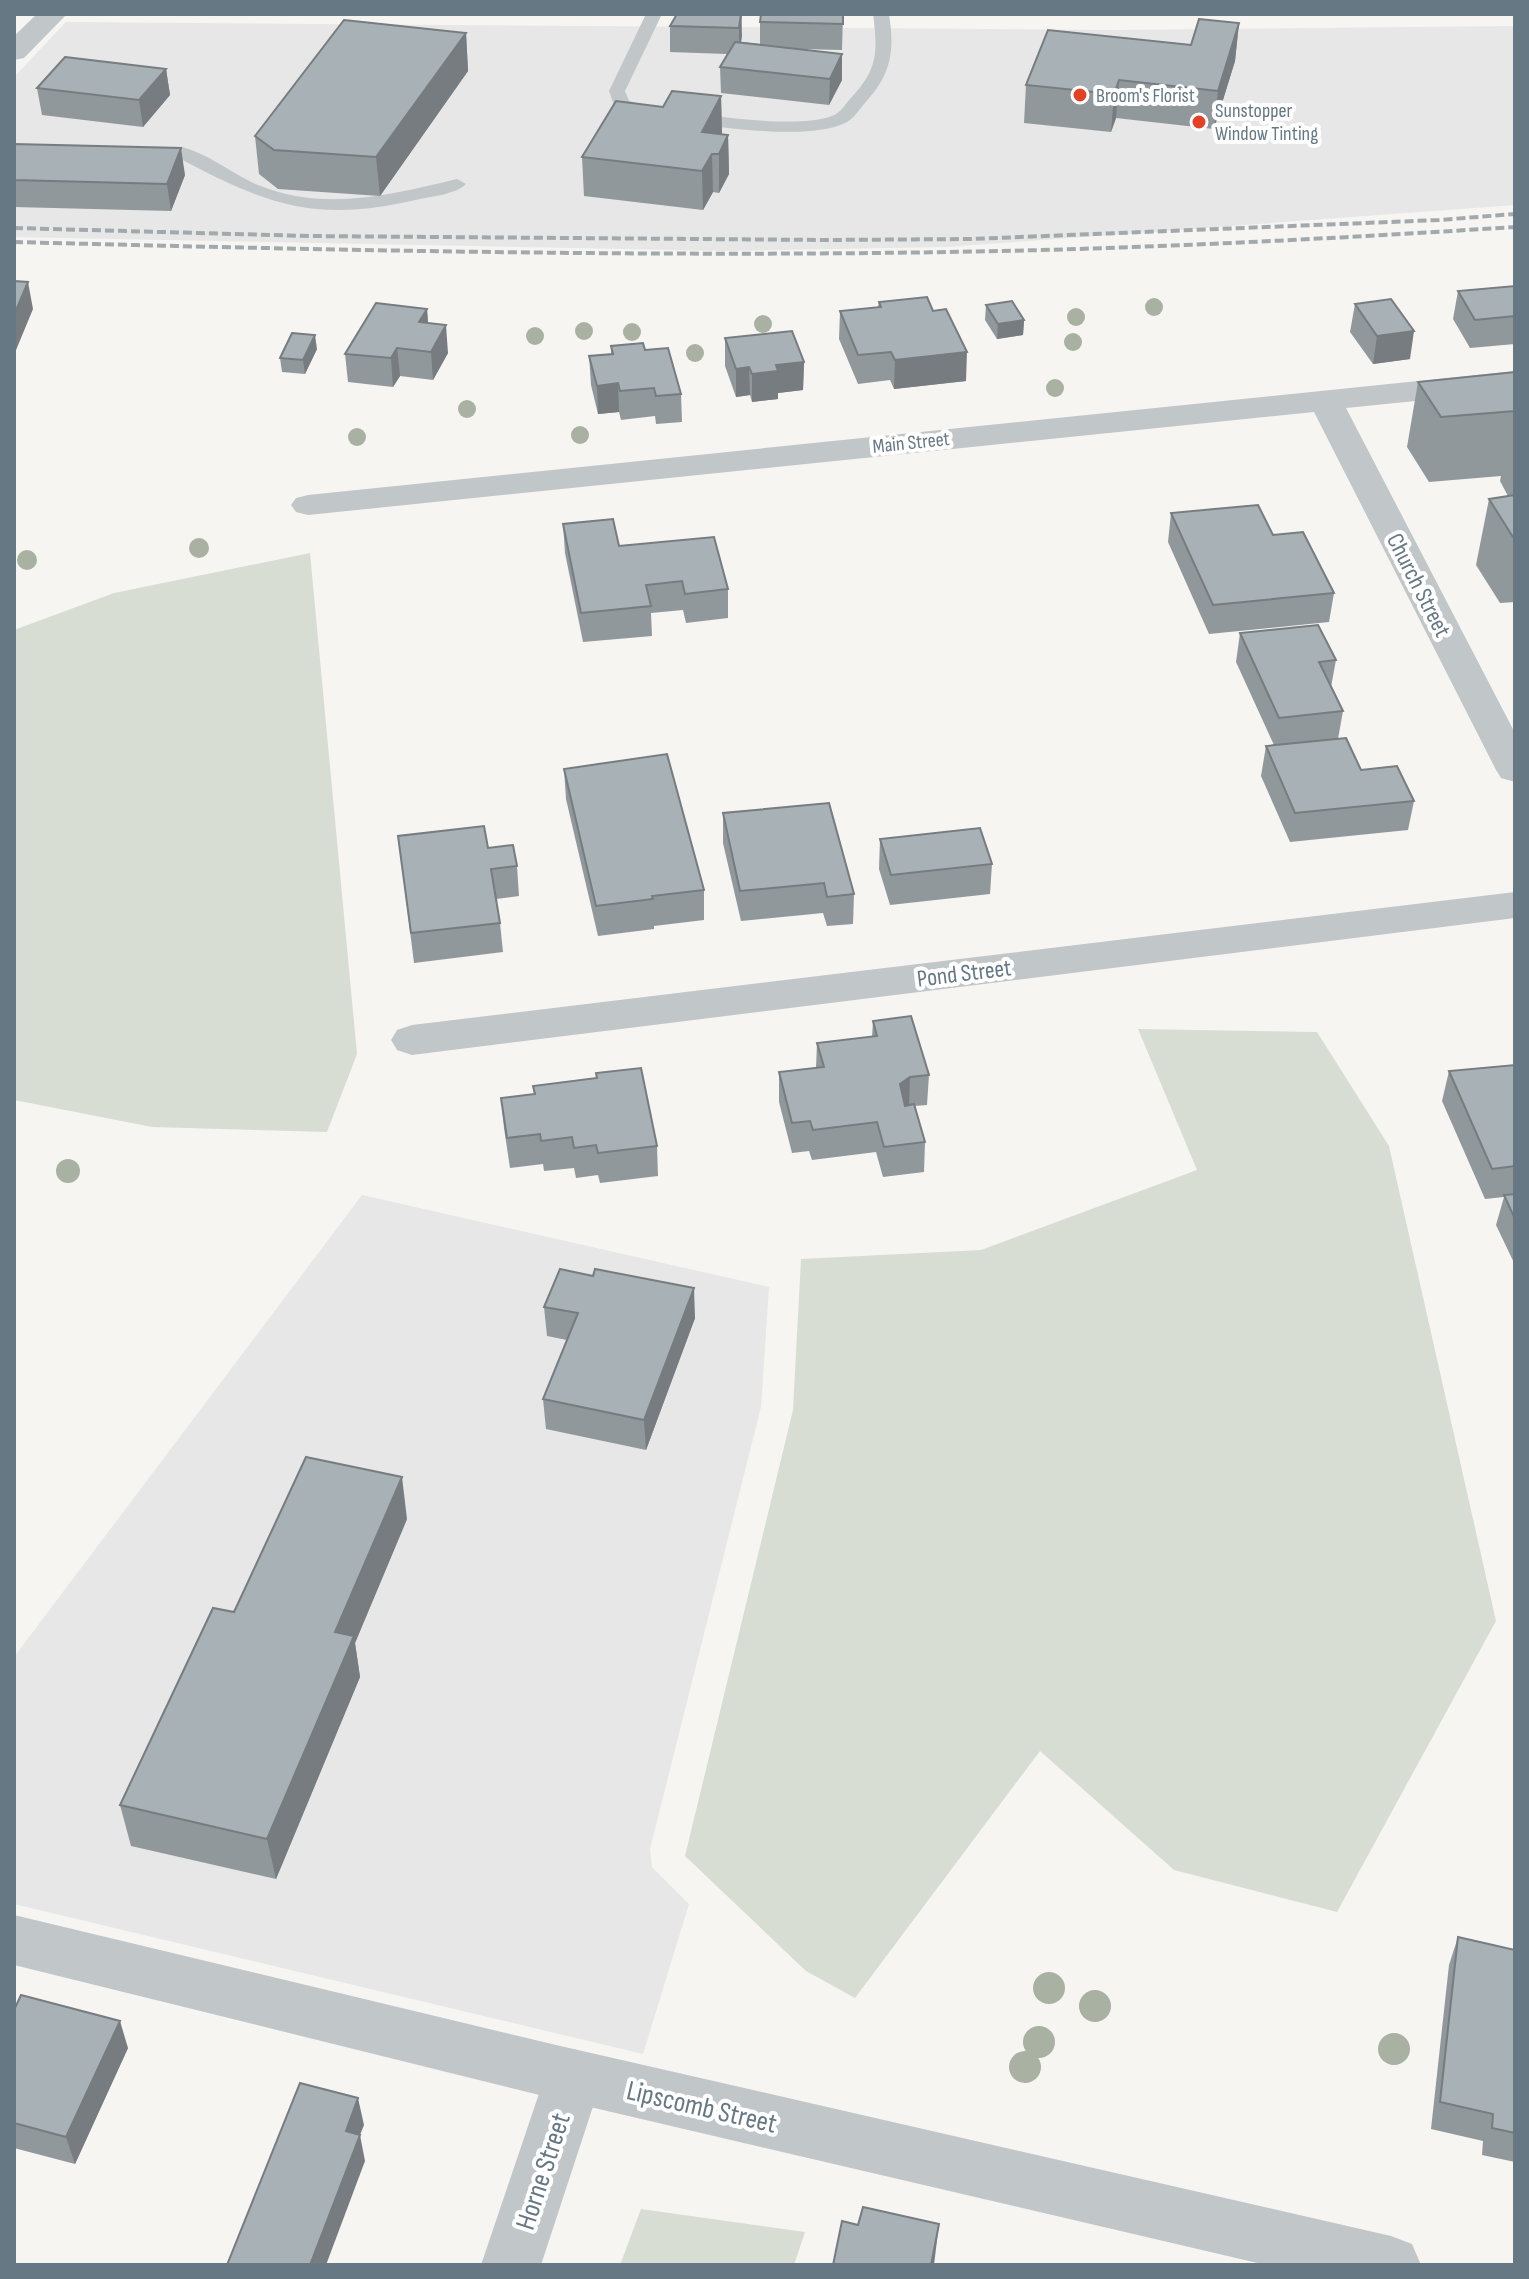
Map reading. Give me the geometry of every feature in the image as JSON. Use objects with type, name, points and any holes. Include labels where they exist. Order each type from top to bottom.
[{"type":"street","points":[[14,52],[53,14]]},
{"type":"street","name":"Main Street","points":[[308,505],[1515,381]]},
{"type":"street","name":"Church Street","points":[[1324,399],[1515,770]]},
{"type":"street","name":"Pond Street","points":[[412,1040],[1515,905]]},
{"type":"street","name":"Lipscomb Street","points":[[14,1940],[574,2076],[1391,2265]]},
{"type":"street","name":"Horne Street","points":[[511,2265],[574,2076]]},
{"type":"lane","points":[[654,14],[617,91],[621,104],[650,113],[788,126],[841,119],[873,86],[886,56],[881,14]]},
{"type":"lane","points":[[181,152],[265,194],[321,205],[371,204],[457,184]]},
{"type":"shaded area","points":[[66,22],[1113,30],[1515,26],[1515,205],[947,247],[725,251],[14,237],[14,77]]},
{"type":"shaded area","points":[[310,553],[357,1054],[327,1132],[152,1127],[14,1100],[14,630],[114,593]]},
{"type":"shaded area","points":[[1138,1029],[1317,1032],[1389,1146],[1496,1621],[1337,1912],[1174,1870],[1040,1751],[855,1998],[806,1971],[685,1856],[793,1410],[801,1259],[981,1250],[1197,1170]]},
{"type":"shaded area","points":[[362,1195],[769,1287],[761,1407],[650,1849],[652,1867],[689,1904],[643,2054],[14,1904],[14,1657]]},
{"type":"shaded area","points":[[641,2209],[805,2232],[794,2265],[620,2265]]},
{"type":"building","points":[[677,14],[741,14],[739,28],[670,26]]},
{"type":"building","points":[[761,14],[843,14],[843,24],[760,22]]},
{"type":"building","points":[[1199,19],[1239,23],[1218,91],[1119,80],[1114,94],[1026,85],[1048,30],[1191,45]]},
{"type":"building","points":[[344,20],[466,33],[376,157],[274,150],[255,136]]},
{"type":"building","points":[[735,42],[842,54],[830,79],[720,67]]},
{"type":"building","points":[[65,57],[166,69],[139,100],[37,88]]},
{"type":"building","points":[[672,91],[721,96],[702,132],[728,135],[719,154],[712,154],[702,171],[582,157],[616,101],[663,107]]},
{"type":"building","points":[[14,144],[181,148],[167,184],[14,180]]},
{"type":"building","points":[[14,281],[28,282],[14,315]]},
{"type":"building","points":[[1515,286],[1515,316],[1475,320],[1458,291]]},
{"type":"building","points":[[927,297],[933,311],[946,309],[967,352],[895,360],[891,352],[858,355],[840,311],[881,307],[879,302]]},
{"type":"building","points":[[1391,299],[1414,331],[1377,336],[1355,304]]},
{"type":"building","points":[[1012,301],[1024,320],[998,324],[986,305]]},
{"type":"building","points":[[376,303],[427,309],[419,322],[446,325],[431,352],[397,348],[391,358],[345,354]]},
{"type":"building","points":[[792,331],[804,362],[776,365],[778,371],[752,374],[749,367],[736,369],[725,338]]},
{"type":"building","points":[[292,333],[315,335],[303,360],[280,358]]},
{"type":"building","points":[[643,343],[645,350],[668,348],[681,394],[656,396],[654,388],[620,391],[618,383],[597,386],[589,356],[613,354],[611,346]]},
{"type":"building","points":[[1515,372],[1515,411],[1441,417],[1418,382]]},
{"type":"building","points":[[1515,495],[1515,537],[1513,537],[1489,499]]},
{"type":"building","points":[[1258,505],[1273,535],[1303,532],[1334,593],[1213,605],[1171,513]]},
{"type":"building","points":[[613,519],[619,546],[714,537],[728,589],[685,594],[682,581],[646,585],[651,606],[581,613],[563,524]]},
{"type":"building","points":[[1318,625],[1336,660],[1319,662],[1343,711],[1279,718],[1240,633]]},
{"type":"building","points":[[1346,738],[1361,770],[1397,766],[1414,801],[1295,813],[1266,746]]},
{"type":"building","points":[[667,754],[704,890],[596,906],[564,769]]},
{"type":"building","points":[[829,803],[854,894],[827,897],[824,883],[740,891],[723,813]]},
{"type":"building","points":[[484,826],[488,848],[513,845],[517,866],[491,869],[500,923],[411,933],[398,836]]},
{"type":"building","points":[[980,828],[992,864],[891,875],[880,839]]},
{"type":"building","points":[[911,1016],[929,1075],[910,1077],[900,1084],[905,1106],[914,1104],[925,1142],[884,1147],[877,1122],[813,1130],[810,1121],[792,1123],[779,1072],[824,1067],[817,1043],[877,1036],[873,1021]]},
{"type":"building","points":[[1515,1065],[1515,1166],[1492,1169],[1449,1071]]},
{"type":"building","points":[[641,1068],[657,1146],[598,1153],[596,1145],[574,1148],[572,1137],[541,1141],[540,1134],[507,1138],[501,1098],[535,1094],[533,1086],[597,1078],[596,1073]]},
{"type":"building","points":[[1515,1194],[1515,1219],[1504,1195]]},
{"type":"building","points":[[560,1269],[593,1276],[595,1269],[694,1288],[644,1420],[543,1399],[578,1313],[544,1307]]},
{"type":"building","points":[[306,1457],[402,1477],[335,1632],[354,1636],[267,1839],[120,1805],[213,1608],[234,1612]]},
{"type":"building","points":[[1458,1937],[1515,1950],[1515,2133],[1492,2128],[1493,2114],[1440,2102]]},
{"type":"building","points":[[21,1995],[120,2021],[66,2137],[14,2123],[14,2010]]},
{"type":"building","points":[[300,2083],[358,2098],[346,2131],[360,2135],[310,2265],[227,2265]]},
{"type":"building","points":[[863,2207],[939,2224],[931,2265],[833,2265],[842,2221],[858,2225]]},
{"type":"railway","points":[[14,228],[309,236],[971,239],[1439,220],[1515,214]]},
{"type":"railway","points":[[14,242],[482,252],[833,253],[1162,246],[1515,227]]},
{"type":"place","name":"Broom's Florist","points":[[1080,95]]},
{"type":"place","name":"Sunstopper Window Tinting","points":[[1199,122]]}]
